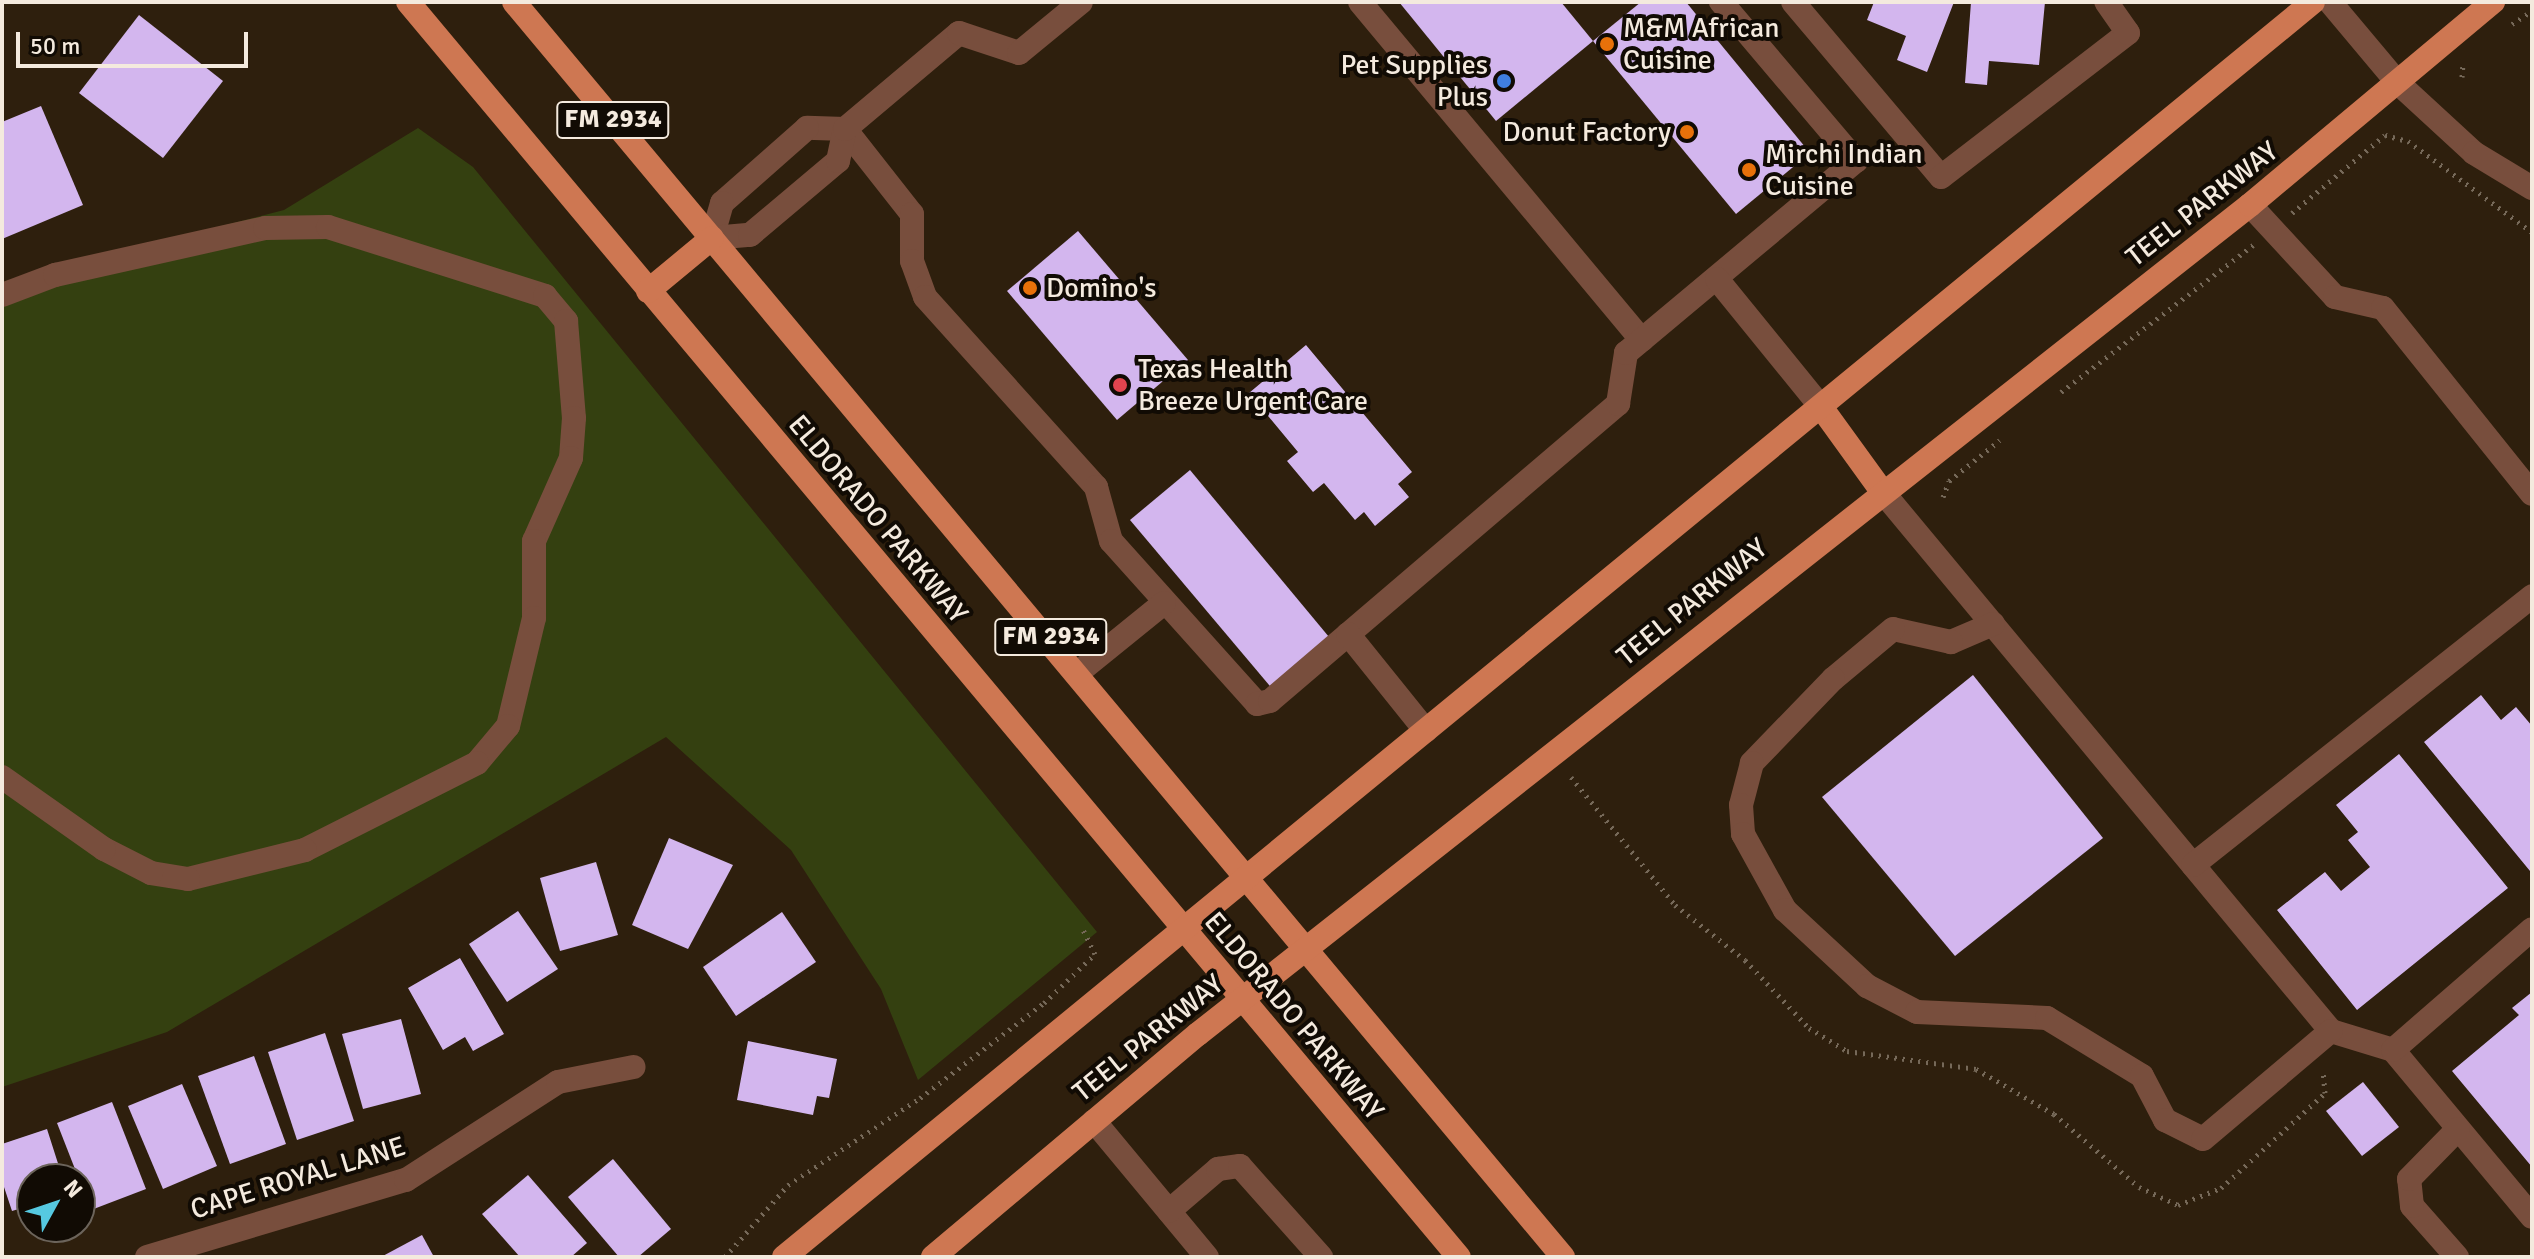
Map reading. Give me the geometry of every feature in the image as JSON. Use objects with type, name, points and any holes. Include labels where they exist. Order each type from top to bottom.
[{"type":"main road","name":"ELDORADO PARKWAY","points":[[408,2],[1182,931],[1459,1257]]},
{"type":"main road","name":"ELDORADO PARKWAY","points":[[514,2],[1080,671],[1563,1257]]},
{"type":"main road","points":[[784,1257],[2313,2]]},
{"type":"main road","name":"TEEL PARKWAY","points":[[933,1257],[1241,1000],[1881,490],[2250,205],[2493,2]]},
{"type":"main road","points":[[648,291],[712,238]]},
{"type":"main road","points":[[1821,407],[1881,490]]},
{"type":"street","points":[[845,129],[807,128],[722,203],[712,238],[750,235],[838,161],[845,129],[959,33],[1019,53],[1081,2]]},
{"type":"street","points":[[1360,2],[1642,340]]},
{"type":"street","points":[[845,129],[912,214],[913,268],[925,297],[1096,487],[1111,541],[1257,704],[1270,701],[1618,404],[1622,359],[1856,161],[1721,2]]},
{"type":"street","points":[[1793,2],[1941,177],[2128,33],[2106,2]]},
{"type":"street","points":[[2330,2],[2398,83],[2474,153],[2532,188]]},
{"type":"street","points":[[2250,205],[2335,297],[2383,308],[2532,494]]},
{"type":"street","points":[[2,295],[55,275],[251,231],[328,227],[545,296],[566,321],[574,418],[571,458],[534,541],[534,618],[511,715],[477,763],[305,850],[188,879],[151,873],[104,849],[2,777]]},
{"type":"street","points":[[1717,279],[1821,407]]},
{"type":"street","points":[[1881,490],[2331,1031],[2393,1050],[2532,1217]]},
{"type":"street","points":[[2193,865],[2532,596]]},
{"type":"street","points":[[1080,671],[1164,603]]},
{"type":"street","points":[[1993,624],[1951,642],[1893,629],[1833,679],[1752,763],[1741,805],[1743,834],[1785,910],[1867,986],[1917,1012],[2047,1018],[2142,1076],[2165,1120],[2203,1139],[2331,1031]]},
{"type":"street","points":[[1348,634],[1426,731]]},
{"type":"street","points":[[2393,1050],[2532,929]]},
{"type":"street","name":"CAPE ROYAL LANE","points":[[147,1257],[219,1246],[406,1180],[558,1082],[634,1067]]},
{"type":"street","points":[[1094,1121],[1207,1257]]},
{"type":"street","points":[[2457,1257],[2412,1206],[2409,1179],[2458,1129]]},
{"type":"street","points":[[1169,1211],[1218,1169],[1240,1166],[1321,1257]]},
{"type":"path","points":[[2047,401],[2165,318],[2385,135],[2408,141],[2532,232]]},
{"type":"path","points":[[1943,497],[1949,481],[2014,429]]},
{"type":"path","points":[[725,1257],[788,1185],[920,1098],[1044,1003],[1095,954],[1082,927]]},
{"type":"green space","points":[[418,128],[473,167],[1097,932],[918,1080],[881,989],[791,850],[666,737],[167,1032],[2,1087],[2,282],[284,210]]},
{"type":"building","name":"Pet Supplies Plus","points":[[1399,2],[1561,2],[1593,41],[1496,121]]},
{"type":"building","points":[[1641,2],[1686,2],[1810,153],[1736,214],[1593,41]]},
{"type":"building","points":[[1874,2],[1954,2],[1927,72],[1897,60],[1906,36],[1867,20]]},
{"type":"building","points":[[1971,2],[2045,2],[2039,65],[1989,61],[1987,85],[1965,83]]},
{"type":"building","points":[[139,15],[223,81],[163,158],[79,93]]},
{"type":"building","points":[[41,106],[83,205],[2,239],[2,122]]},
{"type":"building","points":[[1078,231],[1188,360],[1117,420],[1007,291]]},
{"type":"building","points":[[1306,345],[1412,472],[1398,484],[1409,497],[1375,526],[1364,512],[1355,520],[1324,483],[1313,492],[1287,461],[1298,452],[1249,393]]},
{"type":"building","points":[[1190,470],[1334,643],[1275,692],[1130,520]]},
{"type":"building","points":[[1973,675],[2103,838],[1955,956],[1822,797]]},
{"type":"building","points":[[2481,695],[2501,720],[2516,707],[2532,726],[2530,871],[2424,742]]},
{"type":"building","points":[[2399,754],[2508,888],[2357,1010],[2277,910],[2325,872],[2341,891],[2370,867],[2348,840],[2358,832],[2336,805]]},
{"type":"building","points":[[669,838],[733,865],[688,949],[632,925]]},
{"type":"building","points":[[596,862],[618,935],[560,951],[540,878]]},
{"type":"building","points":[[518,911],[558,969],[507,1002],[469,944]]},
{"type":"building","points":[[782,912],[816,962],[736,1016],[703,967]]},
{"type":"building","points":[[460,958],[504,1034],[473,1051],[465,1037],[443,1050],[408,988]]},
{"type":"building","points":[[2532,992],[2532,1167],[2452,1071],[2519,1015],[2512,1008]]},
{"type":"building","points":[[401,1019],[421,1094],[363,1109],[342,1034]]},
{"type":"building","points":[[325,1033],[354,1121],[297,1140],[268,1052]]},
{"type":"building","points":[[748,1041],[837,1059],[829,1098],[817,1096],[813,1115],[737,1100]]},
{"type":"building","points":[[254,1056],[286,1144],[230,1164],[198,1076]]},
{"type":"building","points":[[2363,1082],[2399,1127],[2362,1156],[2326,1111]]},
{"type":"building","points":[[182,1084],[217,1166],[163,1189],[128,1106]]},
{"type":"building","points":[[112,1102],[146,1189],[96,1208],[96,1163],[73,1163],[57,1123]]},
{"type":"building","points":[[47,1129],[58,1163],[16,1163],[16,1210],[12,1211],[2,1181],[2,1144]]},
{"type":"building","points":[[613,1159],[671,1229],[638,1257],[619,1257],[568,1197]]},
{"type":"building","points":[[528,1175],[587,1243],[571,1257],[520,1257],[482,1214]]},
{"type":"building","points":[[422,1235],[434,1257],[381,1257]]},
{"type":"place","name":"M&M African Cuisine","points":[[1607,44]]},
{"type":"place","name":"Pet Supplies Plus","points":[[1504,81]]},
{"type":"place","name":"Donut Factory","points":[[1687,132]]},
{"type":"place","name":"Mirchi Indian Cuisine","points":[[1749,170]]},
{"type":"place","name":"Domino's","points":[[1030,288]]},
{"type":"place","name":"Texas Health Breeze Urgent Care","points":[[1120,385]]}]
